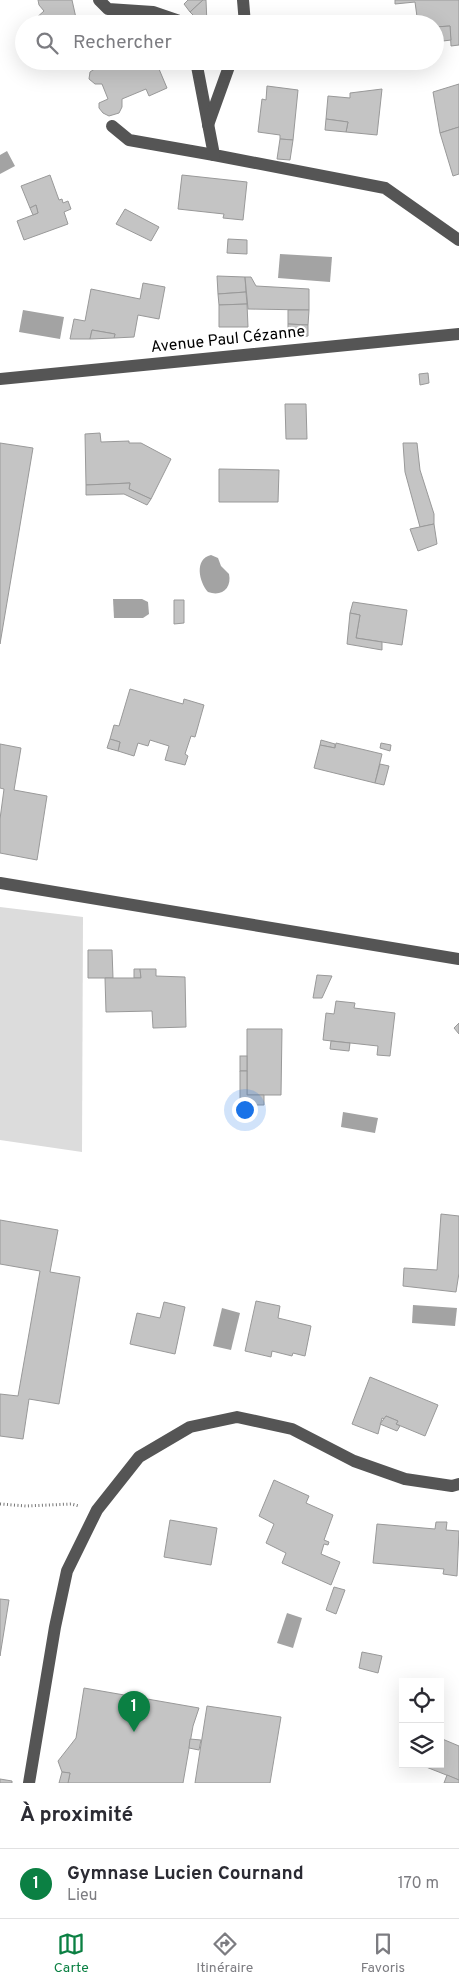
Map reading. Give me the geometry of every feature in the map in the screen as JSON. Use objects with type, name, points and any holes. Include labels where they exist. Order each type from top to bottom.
[{"type":"street","points":[[99,0],[108,10],[153,12],[162,15]]},
{"type":"street","points":[[243,0],[244,15]]},
{"type":"street","points":[[198,70],[214,155]]},
{"type":"street","points":[[208,125],[228,70]]},
{"type":"street","points":[[112,126],[129,140],[385,188],[459,240]]},
{"type":"street","name":"Avenue Paul Cézanne","points":[[0,379],[459,334]]},
{"type":"street","points":[[0,883],[459,959]]},
{"type":"street","points":[[29,1783],[55,1627],[67,1571],[97,1510],[139,1457],[190,1428],[237,1417],[292,1429],[354,1461],[405,1480],[452,1486],[459,1484]]},
{"type":"path","points":[[0,1504],[26,1506],[70,1504],[97,1510]]},
{"type":"shaded area","points":[[7,151],[15,166],[0,174],[0,155]]},
{"type":"shaded area","points":[[280,254],[332,257],[330,282],[278,278]]},
{"type":"shaded area","points":[[23,310],[64,317],[60,339],[19,332]]},
{"type":"shaded area","points":[[211,555],[218,558],[221,566],[229,574],[230,579],[225,590],[218,593],[208,592],[202,583],[200,566],[206,557]]},
{"type":"shaded area","points":[[113,599],[142,599],[148,602],[149,614],[143,618],[114,618]]},
{"type":"shaded area","points":[[0,907],[83,917],[82,1152],[0,1140]]},
{"type":"shaded area","points":[[343,1112],[378,1118],[375,1133],[341,1127]]},
{"type":"shaded area","points":[[413,1305],[457,1308],[455,1326],[412,1323]]},
{"type":"shaded area","points":[[222,1308],[240,1313],[231,1350],[213,1346]]},
{"type":"shaded area","points":[[287,1613],[302,1618],[293,1648],[277,1643]]},
{"type":"building","points":[[38,0],[72,0],[75,15],[40,15],[44,11],[39,5]]},
{"type":"building","points":[[188,0],[203,0],[190,12],[184,4]]},
{"type":"building","points":[[203,0],[206,0],[207,15],[193,15],[190,12]]},
{"type":"building","points":[[395,0],[459,0],[459,45],[451,46],[450,26],[444,26],[444,15],[417,15],[415,2],[395,4]]},
{"type":"building","points":[[444,26],[450,26],[451,40],[444,41]]},
{"type":"building","points":[[93,70],[159,70],[167,88],[149,96],[146,89],[122,99],[122,107],[119,113],[109,116],[99,108],[99,103],[108,99],[102,84],[95,84],[89,79],[90,72]]},
{"type":"building","points":[[459,84],[459,127],[440,133],[433,92]]},
{"type":"building","points":[[267,86],[298,90],[293,140],[280,139],[280,135],[258,132],[262,99],[266,100]]},
{"type":"building","points":[[382,89],[377,135],[346,132],[348,122],[326,119],[328,96],[350,98],[350,93]]},
{"type":"building","points":[[326,119],[348,122],[346,132],[325,130]]},
{"type":"building","points":[[459,127],[459,174],[453,176],[440,133]]},
{"type":"building","points":[[280,139],[293,140],[290,160],[277,159]]},
{"type":"building","points":[[50,175],[59,200],[62,199],[63,203],[68,201],[71,209],[64,212],[68,224],[24,240],[17,221],[38,213],[36,205],[30,208],[21,186]]},
{"type":"building","points":[[182,175],[247,182],[243,220],[223,218],[224,214],[178,209]]},
{"type":"building","points":[[36,205],[38,213],[33,215],[30,208]]},
{"type":"building","points":[[125,209],[159,227],[151,241],[116,224]]},
{"type":"building","points":[[228,239],[247,240],[247,254],[227,253]]},
{"type":"building","points":[[217,276],[245,277],[246,292],[218,294]]},
{"type":"building","points":[[245,277],[251,277],[256,286],[309,289],[309,310],[248,309]]},
{"type":"building","points":[[143,283],[165,287],[159,319],[138,315],[134,337],[114,338],[115,334],[92,330],[90,339],[70,339],[74,319],[85,321],[91,289],[140,299]]},
{"type":"building","points":[[246,292],[247,304],[219,305],[218,294]]},
{"type":"building","points":[[247,304],[248,327],[219,327],[219,305]]},
{"type":"building","points":[[288,310],[309,310],[308,325],[288,324]]},
{"type":"building","points":[[288,324],[308,325],[308,336],[288,338]]},
{"type":"building","points":[[92,330],[115,334],[114,338],[90,339]]},
{"type":"building","points":[[428,373],[429,383],[420,385],[419,374]]},
{"type":"building","points":[[285,404],[306,404],[307,439],[286,439]]},
{"type":"building","points":[[100,433],[101,442],[129,441],[129,443],[141,443],[171,459],[151,499],[129,489],[130,483],[86,485],[85,434]]},
{"type":"building","points":[[0,443],[33,448],[0,644]]},
{"type":"building","points":[[403,443],[417,443],[420,470],[434,514],[434,524],[420,527],[405,472]]},
{"type":"building","points":[[219,469],[279,470],[278,502],[219,502]]},
{"type":"building","points":[[130,483],[129,489],[151,499],[147,505],[124,494],[86,495],[86,485]]},
{"type":"building","points":[[434,524],[437,544],[418,551],[410,529]]},
{"type":"building","points":[[174,600],[184,600],[184,623],[174,624]]},
{"type":"building","points":[[353,602],[407,610],[402,645],[356,638],[360,615],[350,613]]},
{"type":"building","points":[[350,613],[360,615],[356,638],[382,642],[382,650],[347,644]]},
{"type":"building","points":[[130,689],[183,704],[184,699],[204,705],[195,737],[191,736],[185,754],[188,756],[185,765],[165,760],[169,746],[150,740],[148,746],[138,743],[134,756],[118,751],[120,742],[110,739],[114,725],[119,726]]},
{"type":"building","points":[[110,739],[120,742],[118,751],[107,748]]},
{"type":"building","points":[[321,740],[335,744],[335,748],[320,745]]},
{"type":"building","points":[[336,743],[382,754],[375,783],[314,768],[320,745],[335,748]]},
{"type":"building","points":[[381,743],[391,745],[390,751],[380,748]]},
{"type":"building","points":[[0,744],[21,748],[14,790],[47,796],[37,860],[0,853],[0,819],[4,789],[0,788]]},
{"type":"building","points":[[380,764],[389,766],[384,785],[375,783]]},
{"type":"building","points":[[88,950],[112,950],[113,978],[88,978]]},
{"type":"building","points":[[134,969],[140,969],[141,978],[134,978]]},
{"type":"building","points":[[140,969],[156,969],[156,976],[185,977],[186,1027],[153,1028],[152,1011],[106,1012],[105,978],[141,978]]},
{"type":"building","points":[[317,975],[332,976],[322,998],[313,998]]},
{"type":"building","points":[[336,1001],[355,1003],[354,1008],[395,1013],[390,1056],[377,1055],[378,1046],[323,1040],[326,1013],[334,1014]]},
{"type":"building","points":[[459,1023],[459,1034],[454,1028]]},
{"type":"building","points":[[247,1029],[282,1029],[281,1095],[247,1095]]},
{"type":"building","points":[[331,1041],[350,1043],[349,1051],[330,1049]]},
{"type":"building","points":[[240,1056],[247,1056],[247,1071],[240,1071]]},
{"type":"building","points":[[240,1071],[247,1071],[247,1095],[264,1095],[264,1105],[240,1105]]},
{"type":"building","points":[[441,1214],[459,1216],[459,1273],[456,1292],[403,1286],[404,1268],[437,1270]]},
{"type":"building","points":[[0,1220],[58,1230],[50,1272],[80,1277],[59,1404],[29,1399],[23,1439],[0,1436],[0,1394],[18,1396],[40,1271],[0,1264]]},
{"type":"building","points":[[256,1301],[280,1306],[278,1318],[311,1326],[305,1356],[293,1353],[292,1356],[272,1351],[271,1357],[245,1351]]},
{"type":"building","points":[[164,1302],[185,1307],[175,1354],[130,1344],[137,1313],[160,1318]]},
{"type":"building","points":[[370,1377],[438,1405],[425,1436],[396,1424],[398,1421],[386,1416],[385,1419],[382,1418],[378,1434],[352,1424]]},
{"type":"building","points":[[386,1416],[398,1421],[396,1424],[400,1426],[397,1431],[380,1424]]},
{"type":"building","points":[[274,1480],[309,1496],[306,1503],[333,1515],[324,1540],[329,1542],[328,1545],[324,1544],[321,1554],[340,1562],[331,1585],[282,1563],[286,1553],[266,1543],[274,1524],[259,1516]]},
{"type":"building","points":[[170,1520],[217,1528],[211,1565],[164,1557]]},
{"type":"building","points":[[436,1522],[447,1522],[446,1530],[459,1531],[457,1576],[443,1574],[444,1569],[373,1563],[377,1524],[435,1529]]},
{"type":"building","points":[[334,1587],[345,1590],[336,1614],[326,1610]]},
{"type":"building","points":[[0,1599],[9,1600],[0,1656]]},
{"type":"building","points":[[362,1652],[382,1656],[378,1673],[359,1668]]},
{"type":"building","points":[[84,1688],[199,1708],[193,1726],[183,1783],[68,1783],[70,1773],[62,1772],[58,1761],[76,1738]]},
{"type":"building","points":[[207,1706],[281,1717],[270,1783],[195,1783]]},
{"type":"building","points":[[190,1739],[201,1740],[199,1750],[189,1748]]},
{"type":"building","points":[[444,1740],[459,1746],[459,1780],[429,1768],[444,1768]]},
{"type":"building","points":[[62,1772],[70,1773],[68,1783],[59,1783]]},
{"type":"building","points":[[447,1775],[459,1780],[459,1783],[444,1783]]},
{"type":"building","points":[[0,1779],[12,1781],[12,1783],[0,1783]]},
{"type":"place","name":"Gymnase Lucien Cournand","points":[[134,1732]]}]
